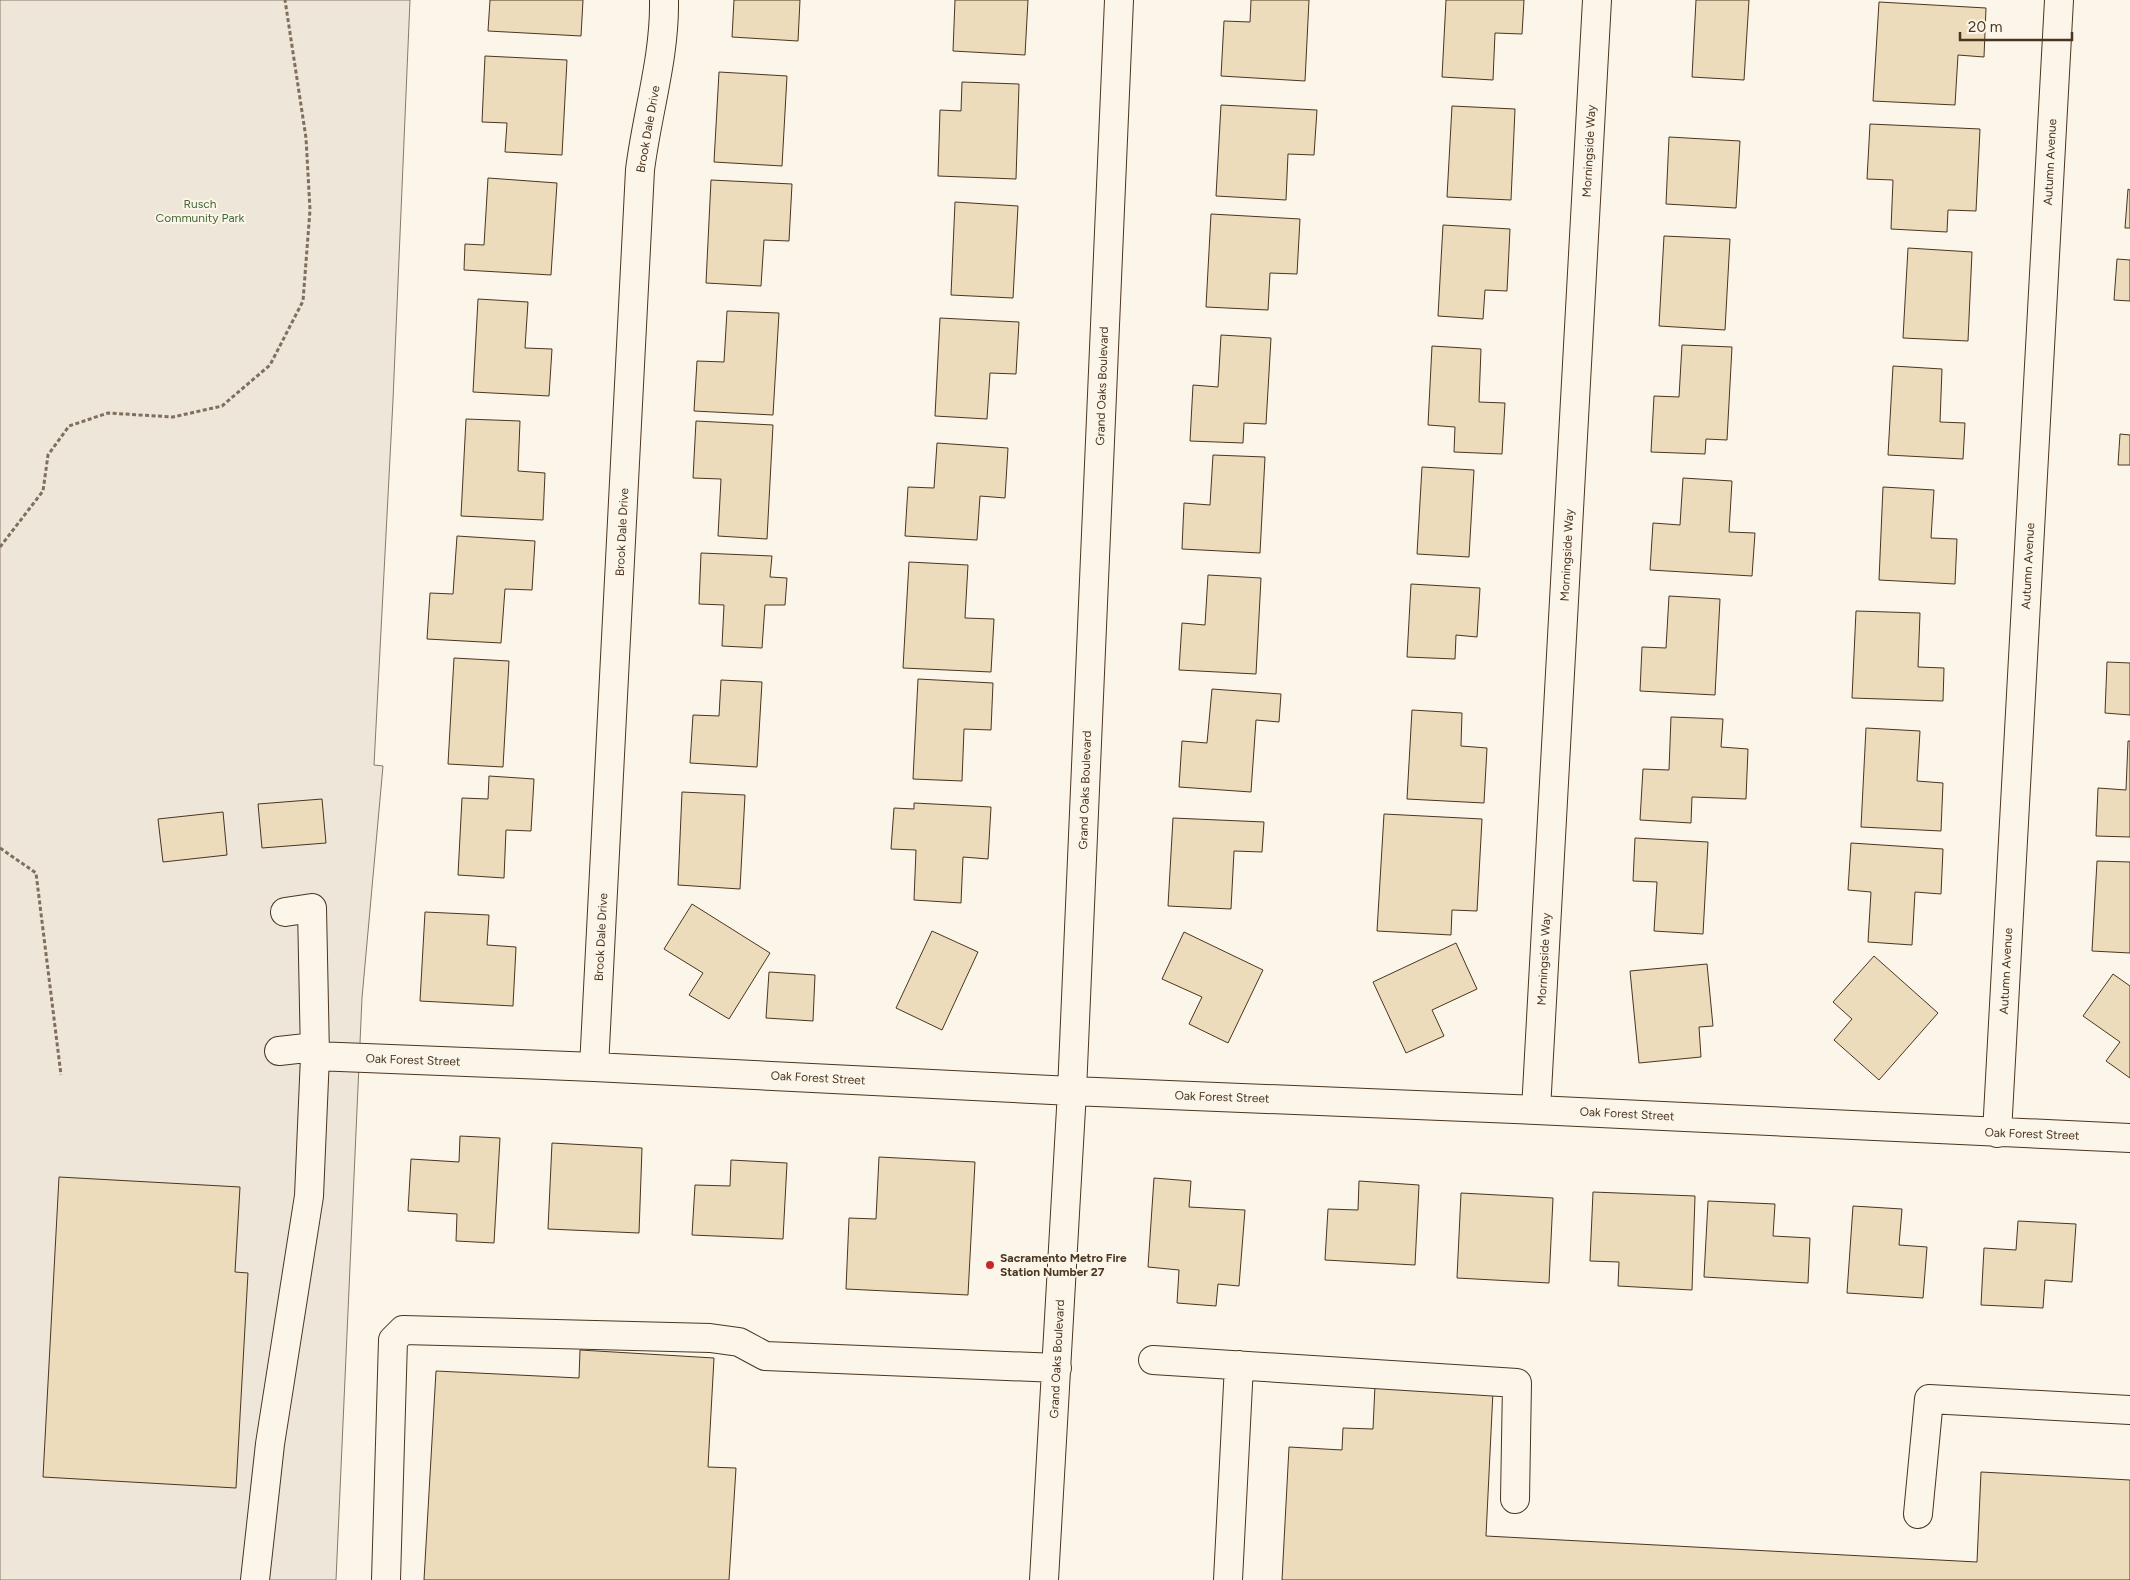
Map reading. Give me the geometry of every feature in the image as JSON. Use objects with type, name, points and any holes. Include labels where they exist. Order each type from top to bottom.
[{"type":"street","name":"Brook Dale Drive","points":[[594,1066],[640,170],[656,82],[664,18],[664,0]]},
{"type":"street","name":"Grand Oaks Boulevard","points":[[1044,1580],[1072,1091],[1119,0]]},
{"type":"street","name":"Morningside Way","points":[[1536,1110],[1597,0]]},
{"type":"street","name":"Autumn Avenue","points":[[1997,1133],[2059,0]]},
{"type":"street","points":[[255,1580],[270,1444],[309,1196],[315,1051],[312,908],[284,912]]},
{"type":"street","name":"Oak Forest Street","points":[[278,1051],[315,1051],[1072,1091],[1536,1110],[2130,1138]]},
{"type":"street","points":[[386,1580],[394,1340],[404,1330],[710,1338],[738,1342],[765,1356],[1056,1368]]},
{"type":"street","points":[[1153,1360],[1517,1383],[1515,1500]]},
{"type":"street","points":[[1228,1580],[1239,1365]]},
{"type":"street","points":[[1918,1514],[1929,1398],[2130,1410]]},
{"type":"path","points":[[0,547],[43,491],[48,455],[69,426],[108,413],[173,418],[222,406],[270,365],[303,301],[310,210],[306,138],[285,0]]},
{"type":"path","points":[[0,848],[36,873],[61,1074]]},
{"type":"green space","name":"Rusch Community Park","points":[[0,0],[410,0],[393,400],[374,765],[383,766],[362,998],[336,1580],[0,1580]]},
{"type":"building","points":[[490,0],[583,0],[581,36],[488,31]]},
{"type":"building","points":[[734,0],[800,0],[798,41],[732,37]]},
{"type":"building","points":[[955,0],[1028,0],[1025,55],[953,51]]},
{"type":"building","points":[[1251,0],[1309,0],[1305,81],[1221,76],[1224,21],[1250,22]]},
{"type":"building","points":[[1446,0],[1524,0],[1522,34],[1495,33],[1493,80],[1442,77]]},
{"type":"building","points":[[1696,0],[1749,0],[1744,80],[1692,77]]},
{"type":"building","points":[[1879,2],[1986,8],[1984,57],[1958,55],[1955,105],[1873,101]]},
{"type":"building","points":[[485,56],[567,60],[562,155],[505,152],[507,123],[482,122]]},
{"type":"building","points":[[719,72],[787,76],[782,166],[714,162]]},
{"type":"building","points":[[962,82],[1019,84],[1016,179],[938,176],[940,110],[961,111]]},
{"type":"building","points":[[1221,105],[1317,110],[1314,155],[1288,154],[1286,200],[1216,196]]},
{"type":"building","points":[[1452,106],[1515,109],[1511,200],[1447,197]]},
{"type":"building","points":[[1870,124],[1980,129],[1976,211],[1948,210],[1947,232],[1891,229],[1893,180],[1867,179]]},
{"type":"building","points":[[1669,137],[1740,141],[1736,208],[1666,204]]},
{"type":"building","points":[[488,178],[557,183],[551,275],[464,270],[465,244],[484,245]]},
{"type":"building","points":[[711,180],[792,184],[789,241],[764,240],[761,286],[706,283]]},
{"type":"building","points":[[2128,189],[2130,190],[2130,228],[2125,228]]},
{"type":"building","points":[[955,202],[1018,206],[1013,298],[951,295]]},
{"type":"building","points":[[1211,214],[1300,219],[1297,274],[1270,273],[1268,310],[1206,307]]},
{"type":"building","points":[[1443,225],[1510,229],[1507,291],[1485,290],[1483,319],[1438,316]]},
{"type":"building","points":[[1664,236],[1730,239],[1725,330],[1659,326]]},
{"type":"building","points":[[1908,248],[1972,252],[1968,341],[1903,338]]},
{"type":"building","points":[[2117,259],[2130,260],[2130,301],[2114,300]]},
{"type":"building","points":[[478,299],[528,302],[525,348],[552,349],[549,396],[473,392]]},
{"type":"building","points":[[727,311],[779,313],[773,415],[694,411],[697,361],[724,362]]},
{"type":"building","points":[[940,318],[1019,322],[1016,374],[990,373],[987,419],[935,416]]},
{"type":"building","points":[[1221,335],[1271,338],[1266,424],[1244,423],[1243,443],[1190,441],[1193,385],[1218,387]]},
{"type":"building","points":[[1682,345],[1732,347],[1727,440],[1706,439],[1705,454],[1651,452],[1654,396],[1679,397]]},
{"type":"building","points":[[1432,346],[1481,349],[1479,402],[1505,403],[1502,454],[1454,452],[1455,427],[1428,425]]},
{"type":"building","points":[[1893,366],[1942,369],[1940,422],[1965,423],[1963,459],[1888,455]]},
{"type":"building","points":[[466,419],[520,421],[518,471],[545,473],[543,520],[461,516]]},
{"type":"building","points":[[696,421],[773,425],[767,539],[718,536],[721,479],[693,478]]},
{"type":"building","points":[[2120,434],[2130,435],[2130,465],[2118,465]]},
{"type":"building","points":[[937,443],[1008,448],[1005,498],[980,496],[977,540],[905,536],[908,487],[934,488]]},
{"type":"building","points":[[1213,455],[1265,457],[1260,553],[1182,549],[1184,503],[1210,505]]},
{"type":"building","points":[[1422,467],[1474,470],[1469,557],[1417,554]]},
{"type":"building","points":[[1683,478],[1732,481],[1729,532],[1755,533],[1752,576],[1650,570],[1653,523],[1680,525]]},
{"type":"building","points":[[1883,487],[1934,490],[1931,538],[1957,539],[1955,584],[1879,580]]},
{"type":"building","points":[[457,536],[535,541],[532,590],[505,589],[501,643],[427,639],[430,593],[453,594]]},
{"type":"building","points":[[701,553],[772,556],[770,577],[787,578],[785,605],[765,605],[762,648],[722,646],[724,605],[699,604]]},
{"type":"building","points":[[909,562],[968,565],[965,618],[994,619],[991,672],[903,668]]},
{"type":"building","points":[[1208,575],[1261,578],[1256,674],[1179,670],[1182,623],[1205,625]]},
{"type":"building","points":[[1411,584],[1480,588],[1477,637],[1456,635],[1455,659],[1407,657]]},
{"type":"building","points":[[1669,596],[1720,599],[1715,695],[1640,691],[1642,647],[1666,648]]},
{"type":"building","points":[[1856,611],[1920,613],[1918,667],[1944,668],[1943,701],[1852,698]]},
{"type":"building","points":[[454,658],[509,661],[503,767],[448,764]]},
{"type":"building","points":[[2107,662],[2130,663],[2130,715],[2105,713]]},
{"type":"building","points":[[918,679],[993,683],[991,730],[964,729],[962,781],[913,779]]},
{"type":"building","points":[[721,680],[762,682],[757,767],[690,763],[693,715],[719,716]]},
{"type":"building","points":[[1212,689],[1281,694],[1279,722],[1256,720],[1251,792],[1179,787],[1182,741],[1207,743]]},
{"type":"building","points":[[1412,710],[1462,713],[1461,746],[1487,748],[1484,803],[1407,799]]},
{"type":"building","points":[[1671,717],[1723,719],[1721,747],[1748,749],[1746,799],[1692,797],[1691,823],[1640,820],[1643,769],[1669,770]]},
{"type":"building","points":[[1866,728],[1920,731],[1917,781],[1943,783],[1941,831],[1861,827]]},
{"type":"building","points":[[2128,741],[2130,741],[2130,837],[2096,836],[2098,788],[2126,790]]},
{"type":"building","points":[[489,776],[534,779],[531,831],[506,830],[504,878],[458,875],[462,798],[488,799]]},
{"type":"building","points":[[682,792],[745,795],[740,889],[678,885]]},
{"type":"building","points":[[322,799],[326,843],[262,848],[258,804]]},
{"type":"building","points":[[914,803],[991,807],[988,859],[963,857],[961,903],[914,900],[916,850],[891,849],[894,808],[914,809]]},
{"type":"building","points":[[223,812],[227,855],[163,862],[158,819]]},
{"type":"building","points":[[1384,814],[1482,819],[1477,911],[1452,910],[1451,935],[1377,931]]},
{"type":"building","points":[[1173,818],[1264,822],[1262,852],[1234,851],[1231,909],[1168,906]]},
{"type":"building","points":[[1635,838],[1708,842],[1703,934],[1654,931],[1657,882],[1633,881]]},
{"type":"building","points":[[1851,843],[1943,849],[1941,894],[1915,892],[1912,945],[1868,942],[1871,892],[1848,890]]},
{"type":"building","points":[[2097,861],[2130,862],[2130,953],[2092,951]]},
{"type":"building","points":[[692,904],[770,953],[729,1019],[689,995],[703,973],[664,949]]},
{"type":"building","points":[[425,912],[489,915],[487,945],[516,947],[513,1006],[420,1001]]},
{"type":"building","points":[[932,931],[978,952],[942,1030],[896,1008]]},
{"type":"building","points":[[1184,932],[1263,970],[1228,1043],[1189,1024],[1202,997],[1162,979]]},
{"type":"building","points":[[1456,943],[1477,989],[1432,1010],[1444,1036],[1406,1053],[1373,982]]},
{"type":"building","points":[[1874,956],[1938,1013],[1879,1080],[1834,1040],[1852,1019],[1833,1002]]},
{"type":"building","points":[[1707,964],[1713,1026],[1699,1027],[1701,1057],[1639,1063],[1630,971]]},
{"type":"building","points":[[769,972],[815,975],[813,1021],[766,1018]]},
{"type":"building","points":[[2113,974],[2130,986],[2130,1078],[2106,1061],[2120,1042],[2083,1016]]},
{"type":"building","points":[[460,1136],[500,1138],[494,1243],[456,1241],[457,1214],[408,1211],[411,1159],[459,1162]]},
{"type":"building","points":[[552,1143],[642,1148],[639,1233],[548,1229]]},
{"type":"building","points":[[879,1157],[975,1162],[968,1295],[846,1289],[849,1218],[876,1219]]},
{"type":"building","points":[[731,1160],[787,1163],[783,1239],[692,1235],[695,1185],[730,1186]]},
{"type":"building","points":[[59,1177],[240,1187],[235,1272],[248,1273],[236,1488],[43,1477]]},
{"type":"building","points":[[1154,1178],[1191,1181],[1189,1207],[1245,1210],[1239,1286],[1218,1284],[1216,1306],[1177,1303],[1179,1270],[1148,1267]]},
{"type":"building","points":[[1359,1181],[1419,1185],[1415,1265],[1325,1260],[1328,1209],[1358,1210]]},
{"type":"building","points":[[1593,1192],[1695,1196],[1692,1290],[1618,1286],[1619,1262],[1590,1261]]},
{"type":"building","points":[[1461,1193],[1553,1198],[1549,1283],[1457,1278]]},
{"type":"building","points":[[1708,1201],[1775,1204],[1773,1236],[1810,1238],[1808,1283],[1704,1277]]},
{"type":"building","points":[[1853,1206],[1902,1209],[1899,1245],[1927,1247],[1923,1298],[1847,1293]]},
{"type":"building","points":[[2018,1221],[2076,1224],[2072,1282],[2045,1280],[2043,1308],[1981,1305],[1984,1248],[2016,1250]]},
{"type":"building","points":[[580,1350],[714,1358],[708,1467],[736,1468],[729,1580],[424,1580],[436,1371],[579,1378]]},
{"type":"building","points":[[1375,1385],[1493,1391],[1486,1536],[1977,1562],[1981,1472],[2130,1480],[2130,1580],[1282,1580],[1289,1447],[1342,1450],[1343,1428],[1373,1429]]},
{"type":"place","name":"Sacramento Metro Fire Station Number 27","points":[[990,1265]]}]
